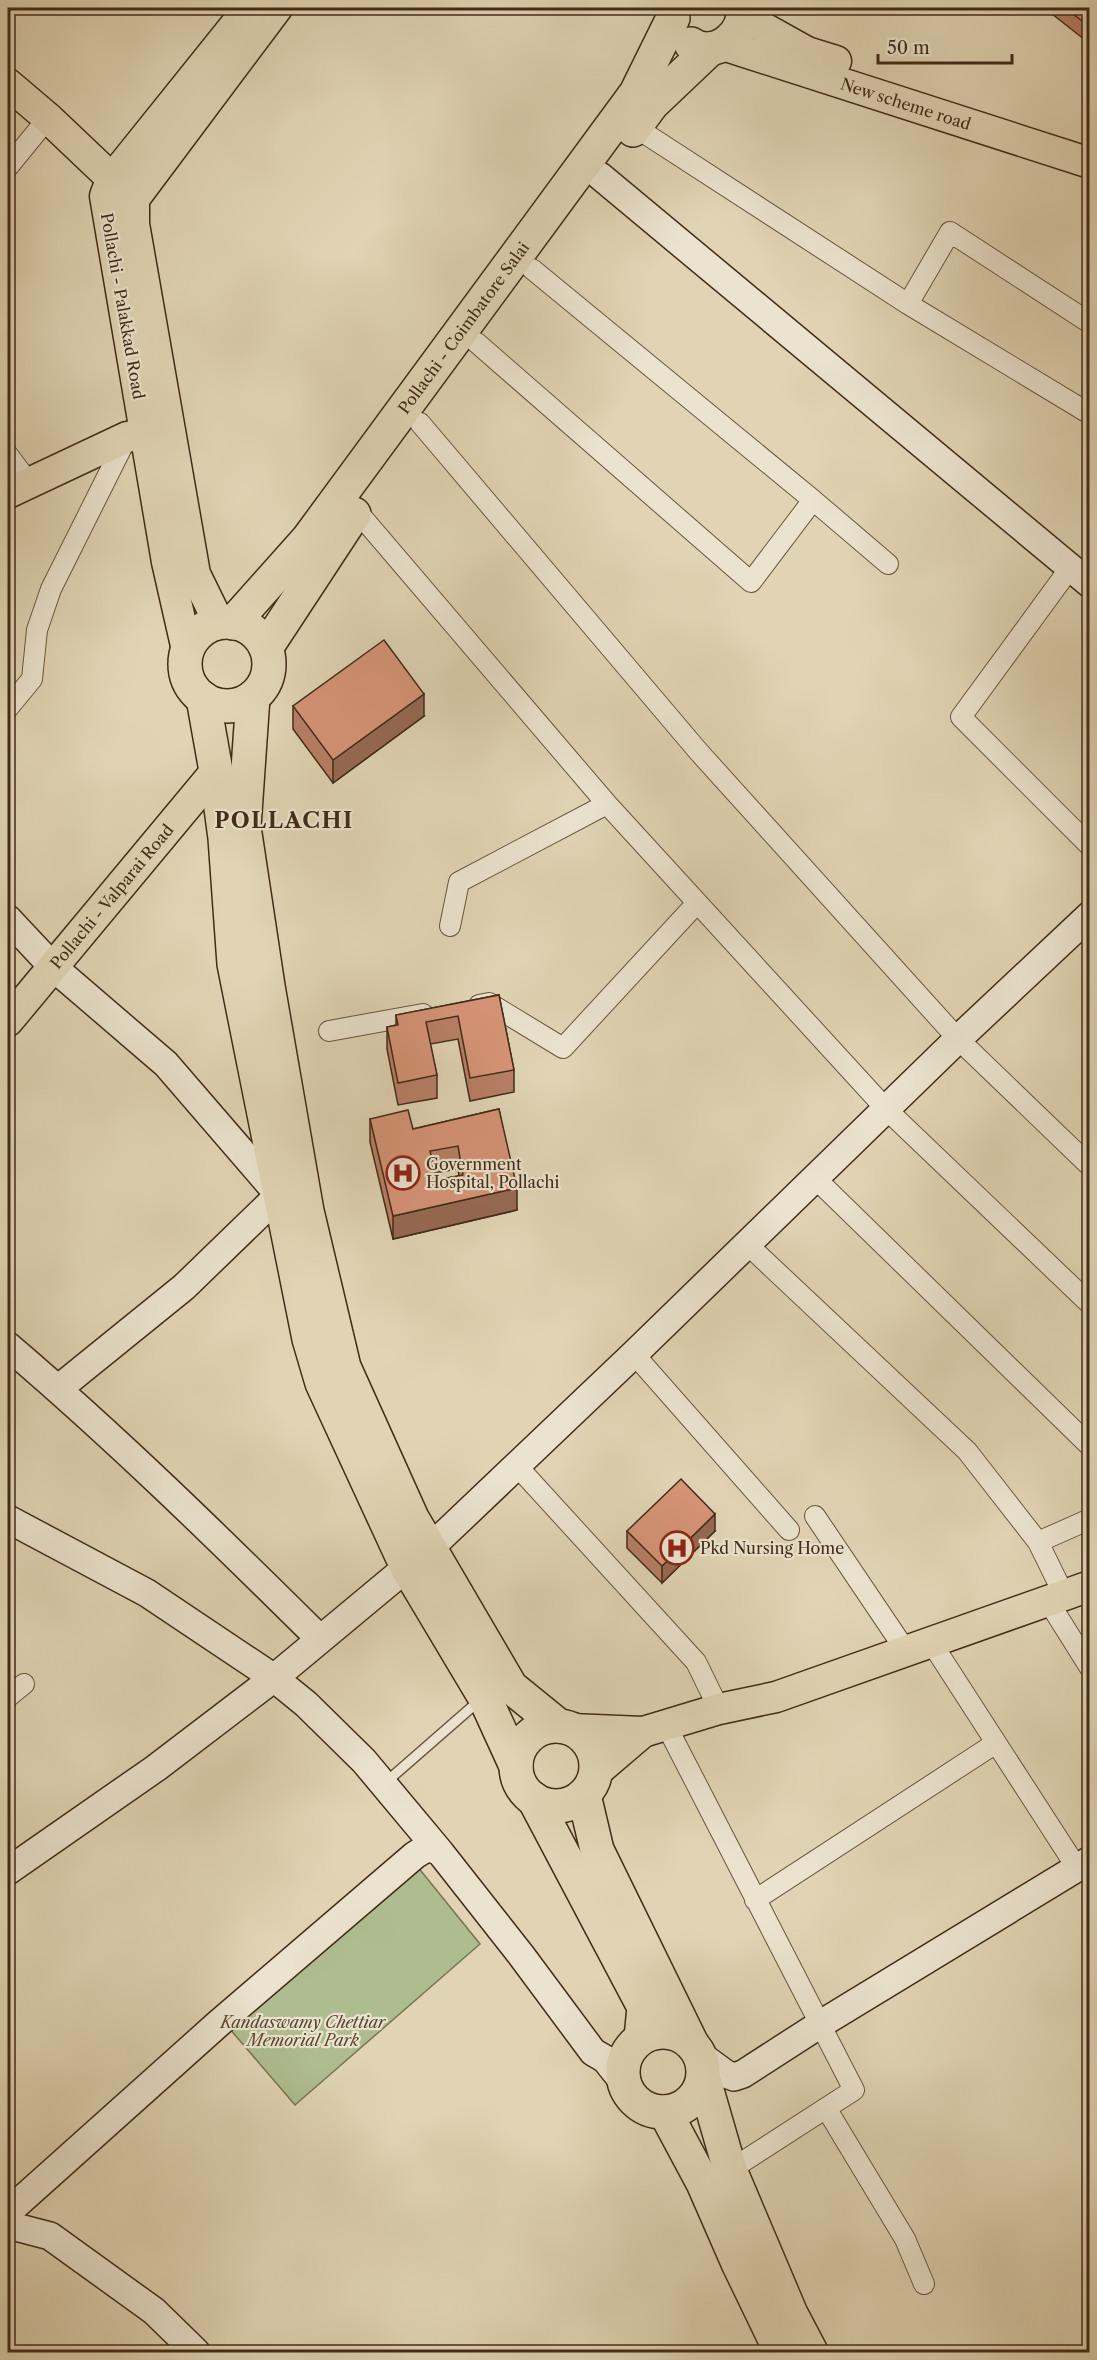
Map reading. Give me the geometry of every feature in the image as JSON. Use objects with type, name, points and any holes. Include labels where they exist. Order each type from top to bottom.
[{"type":"highway","name":"Pollachi - Coimbatore Salai","points":[[669,11],[676,29],[685,41],[696,48],[716,47]]},
{"type":"highway","name":"Pollachi - Coimbatore Salai","points":[[187,650],[195,637],[205,628],[226,623],[308,539],[636,93],[669,11]]},
{"type":"highway","name":"Pollachi - Coimbatore Salai","points":[[266,648],[327,551],[356,510],[651,104],[739,29],[743,12]]},
{"type":"highway","points":[[187,650],[185,664],[187,677],[193,689],[203,698],[215,704],[228,706],[241,704],[253,698],[268,675],[269,662],[266,648],[258,636],[246,627],[226,623]]},
{"type":"highway","points":[[203,698],[225,838],[234,964],[309,1339],[322,1383],[418,1558],[516,1766],[518,1779],[524,1791],[547,1805],[560,1806],[573,1802],[589,1784]]},
{"type":"highway","points":[[253,698],[244,827],[268,986],[308,1211],[344,1367],[412,1518],[418,1558],[511,1687],[565,1727],[582,1736],[590,1746],[595,1758],[589,1784],[597,1850],[705,2066],[730,2170],[791,2314],[811,2352]]},
{"type":"highway","points":[[516,1766],[518,1752],[529,1736],[546,1727],[565,1727]]},
{"type":"highway","points":[[534,1799],[644,2007],[624,2060],[631,2096],[640,2105],[652,2111],[677,2110],[689,2103],[697,2094],[705,2066]]},
{"type":"highway","points":[[624,2060],[654,2032],[668,2032],[681,2036],[705,2066]]},
{"type":"highway","points":[[665,2112],[703,2183],[781,2352]]},
{"type":"main road","points":[[111,180],[249,8]]},
{"type":"main road","points":[[226,623],[195,574],[134,224],[134,199],[278,8]]},
{"type":"main road","name":"New scheme road","points":[[743,12],[807,52],[1089,141]]},
{"type":"main road","name":"New scheme road","points":[[716,47],[1089,163]]},
{"type":"main road","points":[[8,84],[48,118],[111,180],[134,199]]},
{"type":"main road","name":"Pollachi - Palakkad Road","points":[[111,180],[105,196],[136,435],[187,650]]},
{"type":"main road","points":[[18,488],[136,435]]},
{"type":"main road","name":"Pollachi - Valparai Road","points":[[8,1021],[216,771]]},
{"type":"main road","points":[[565,1727],[654,1728],[719,1709],[776,1697],[1067,1594]]},
{"type":"main road","points":[[589,1784],[654,1728]]},
{"type":"street","points":[[8,167],[48,118]]},
{"type":"street","points":[[635,127],[908,304],[1089,414]]},
{"type":"street","points":[[600,176],[1080,576],[961,717],[1089,846]]},
{"type":"street","points":[[908,304],[950,232],[1089,323]]},
{"type":"street","points":[[532,269],[888,564]]},
{"type":"street","points":[[477,343],[751,582],[813,500]]},
{"type":"street","points":[[420,423],[698,751],[958,1039],[1089,1166]]},
{"type":"street","points":[[8,708],[32,680],[37,630],[51,589],[136,435]]},
{"type":"street","points":[[8,455],[18,488]]},
{"type":"street","points":[[356,510],[607,804],[886,1109],[1089,1304]]},
{"type":"street","points":[[450,926],[459,882],[607,804]]},
{"type":"street","points":[[329,1031],[489,1003],[563,1047],[697,903]]},
{"type":"street","points":[[8,1871],[156,1768],[274,1678],[319,1638],[418,1558],[748,1245],[958,1039],[1089,915]]},
{"type":"street","points":[[8,920],[53,967],[166,1064],[279,1195],[184,1287],[58,1389]]},
{"type":"street","points":[[816,1179],[1089,1446]]},
{"type":"street","points":[[748,1245],[967,1451],[1038,1542],[1067,1594],[1089,1668]]},
{"type":"street","points":[[8,1346],[58,1389],[218,1538],[319,1638]]},
{"type":"street","points":[[634,1354],[789,1530]]},
{"type":"street","points":[[517,1466],[696,1662],[719,1709]]},
{"type":"street","points":[[705,2066],[734,2077],[743,2074],[1083,1864],[996,1743],[815,1515]]},
{"type":"street","points":[[8,1519],[147,1593],[274,1678],[306,1704],[364,1761],[440,1852],[593,2052],[624,2060]]},
{"type":"street","points":[[1038,1542],[1089,1519]]},
{"type":"street","points":[[8,1697],[24,1684]]},
{"type":"street","points":[[654,1728],[755,1900],[854,2090],[730,2170]]},
{"type":"street","points":[[755,1900],[996,1743]]},
{"type":"street","points":[[8,2212],[219,2023],[415,1855],[428,1847],[440,1852]]},
{"type":"street","points":[[826,2108],[905,2239],[924,2284]]},
{"type":"street","points":[[8,2225],[50,2236],[154,2311],[196,2352]]},
{"type":"lane","points":[[383,1784],[484,1696]]},
{"type":"green space","name":"Kandaswamy Chettiar Memorial Park","points":[[417,1866],[480,1944],[295,2105],[229,2028]]},
{"type":"building","points":[[1065,8],[1089,8],[1089,26]]},
{"type":"building","points":[[384,640],[424,694],[333,760],[293,706]]},
{"type":"building","points":[[499,995],[514,1070],[470,1078],[458,1016],[426,1022],[437,1075],[398,1083],[387,1027],[398,1025],[396,1015]]},
{"type":"building","points":[[499,1109],[517,1188],[393,1216],[370,1119],[408,1110],[413,1129]],"holes":[[[458,1146],[463,1175],[436,1180],[430,1151]]]},
{"type":"building","points":[[681,1479],[715,1514],[662,1566],[627,1531]]},
{"type":"place","name":"Government Hospital, Pollachi","points":[[403,1173]]},
{"type":"place","name":"Pkd Nursing Home","points":[[677,1548]]},
{"type":"district","name":"POLLACHI","points":[[284,820]]}]
